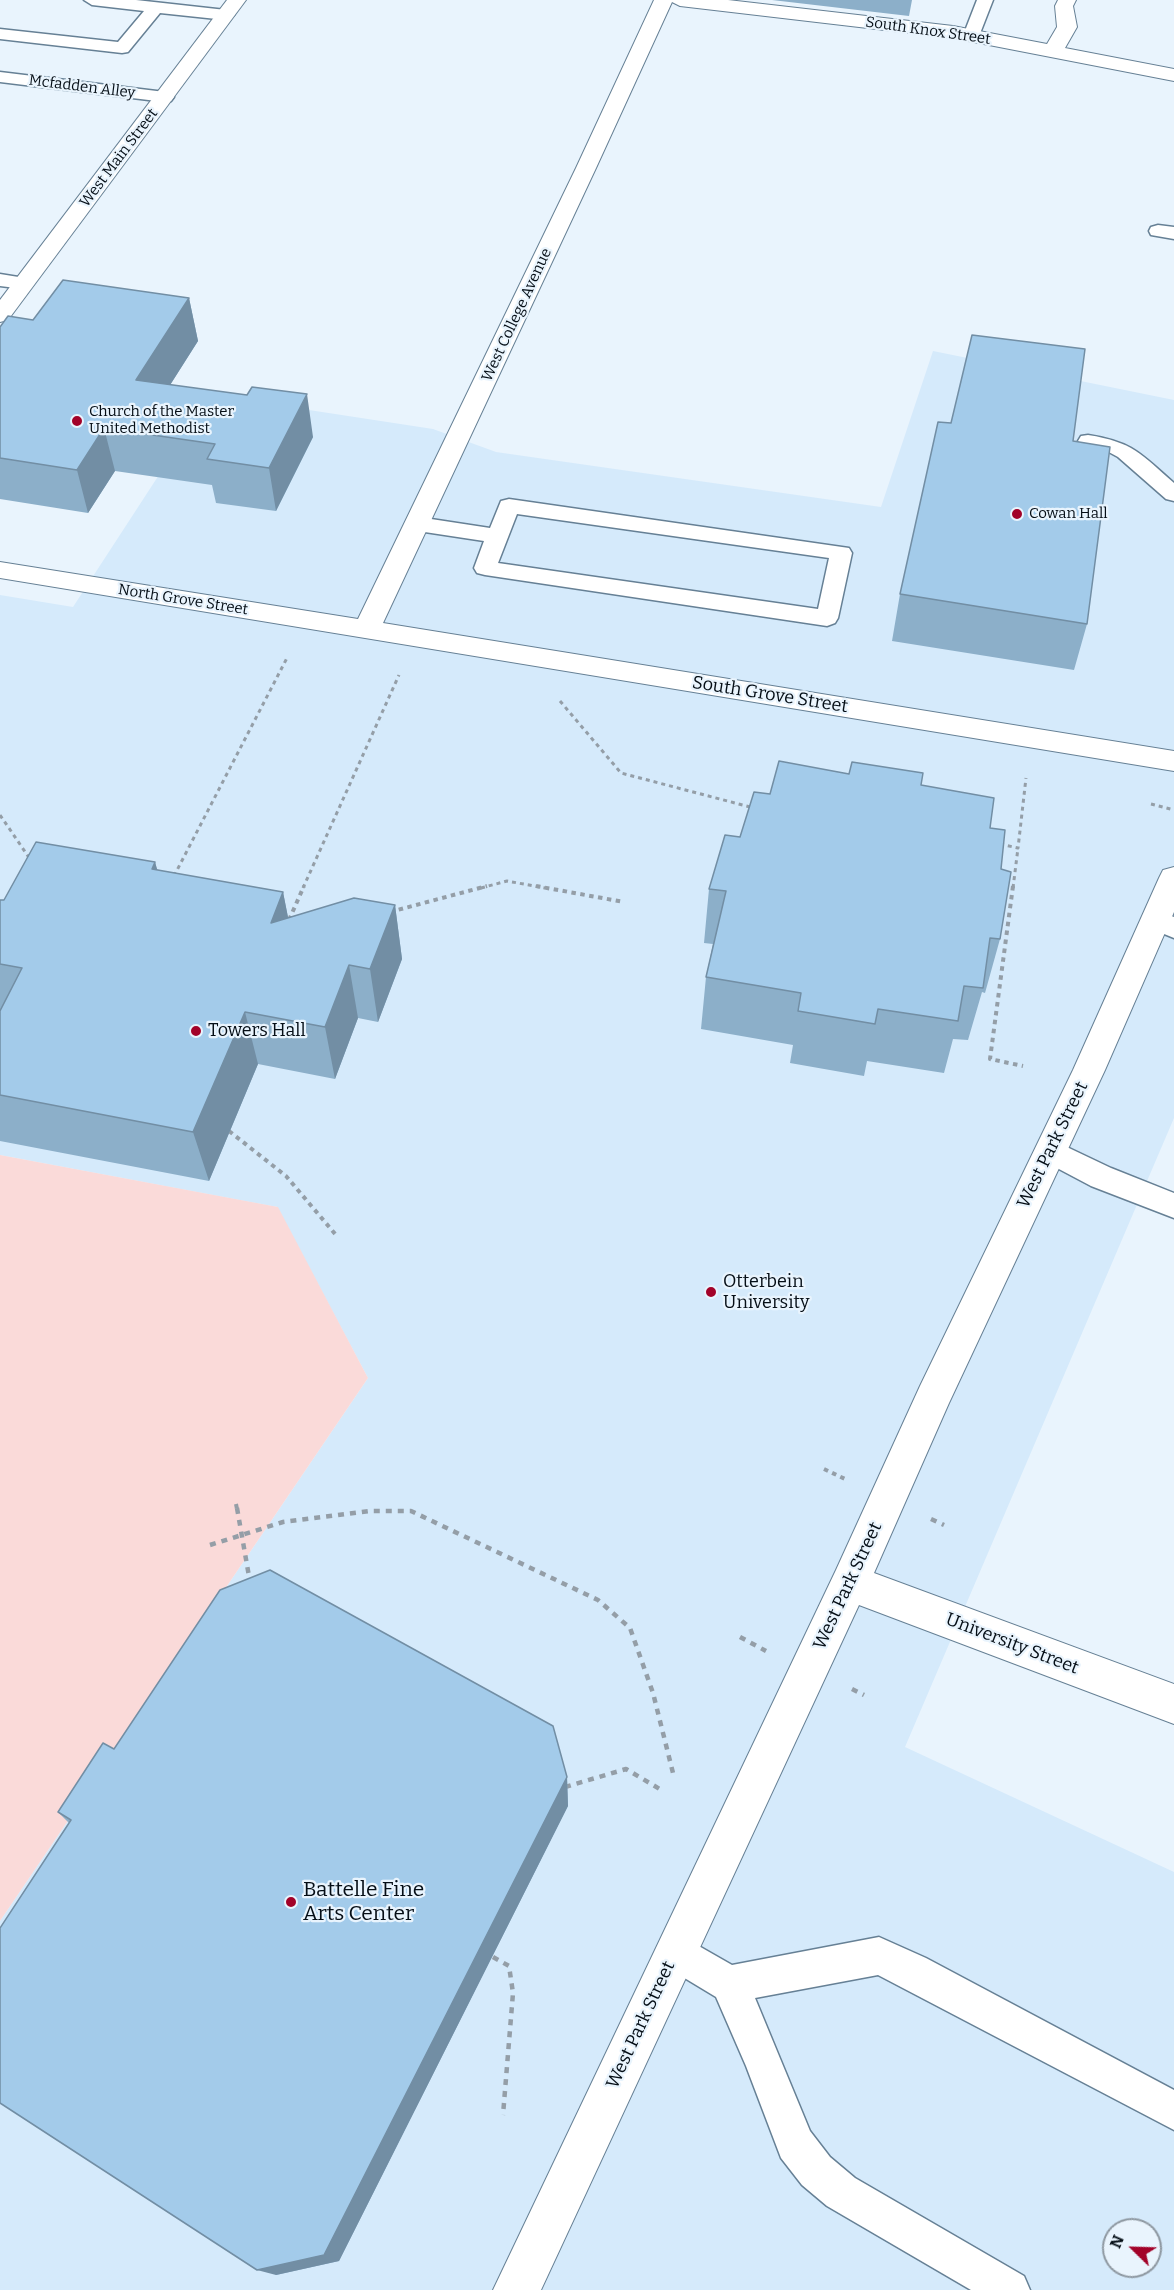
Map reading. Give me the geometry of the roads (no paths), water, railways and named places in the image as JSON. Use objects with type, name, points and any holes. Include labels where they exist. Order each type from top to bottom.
[{"type":"street","name":"West College Avenue","points":[[367,629],[663,0]]},
{"type":"street","name":"South Knox Street","points":[[680,0],[971,36],[1174,75]]},
{"type":"street","points":[[1053,51],[1067,27],[1064,6],[1067,0]]},
{"type":"street","name":"West Main Street","points":[[0,315],[232,7]]},
{"type":"street","name":"North Grove Street","points":[[0,570],[367,629]]},
{"type":"street","name":"South Grove Street","points":[[367,629],[1174,761]]},
{"type":"street","name":"West Park Street","points":[[517,2290],[850,1583],[933,1398],[1050,1151],[1089,1070],[1165,924],[1174,878]]},
{"type":"street","name":"University Street","points":[[850,1583],[1174,1704]]},
{"type":"lane","points":[[92,0],[156,7],[232,7]]},
{"type":"lane","points":[[971,36],[985,0]]},
{"type":"lane","points":[[0,34],[122,48],[156,7]]},
{"type":"lane","name":"Mcfadden Alley","points":[[0,78],[165,97]]},
{"type":"lane","points":[[0,280],[24,283]]},
{"type":"lane","points":[[1088,441],[1111,445],[1125,452],[1174,494]]},
{"type":"lane","points":[[510,506],[841,553],[827,618],[485,568],[498,536],[510,506]]},
{"type":"lane","points":[[418,524],[498,536]]},
{"type":"lane","points":[[1050,1151],[1101,1177],[1174,1206]]},
{"type":"lane","points":[[676,1952],[729,1984],[763,2060],[795,2144],[816,2171],[841,2193],[1010,2290]]},
{"type":"lane","points":[[729,1984],[879,1956],[913,1971],[1174,2111]]},
{"type":"place","name":"Church of the Master United Methodist","points":[[77,421]]},
{"type":"place","name":"Cowan Hall","points":[[1017,514]]},
{"type":"place","name":"Towers Hall","points":[[196,1031]]},
{"type":"place","name":"Otterbein University","points":[[711,1292]]},
{"type":"place","name":"Battelle Fine Arts Center","points":[[291,1902]]}]
